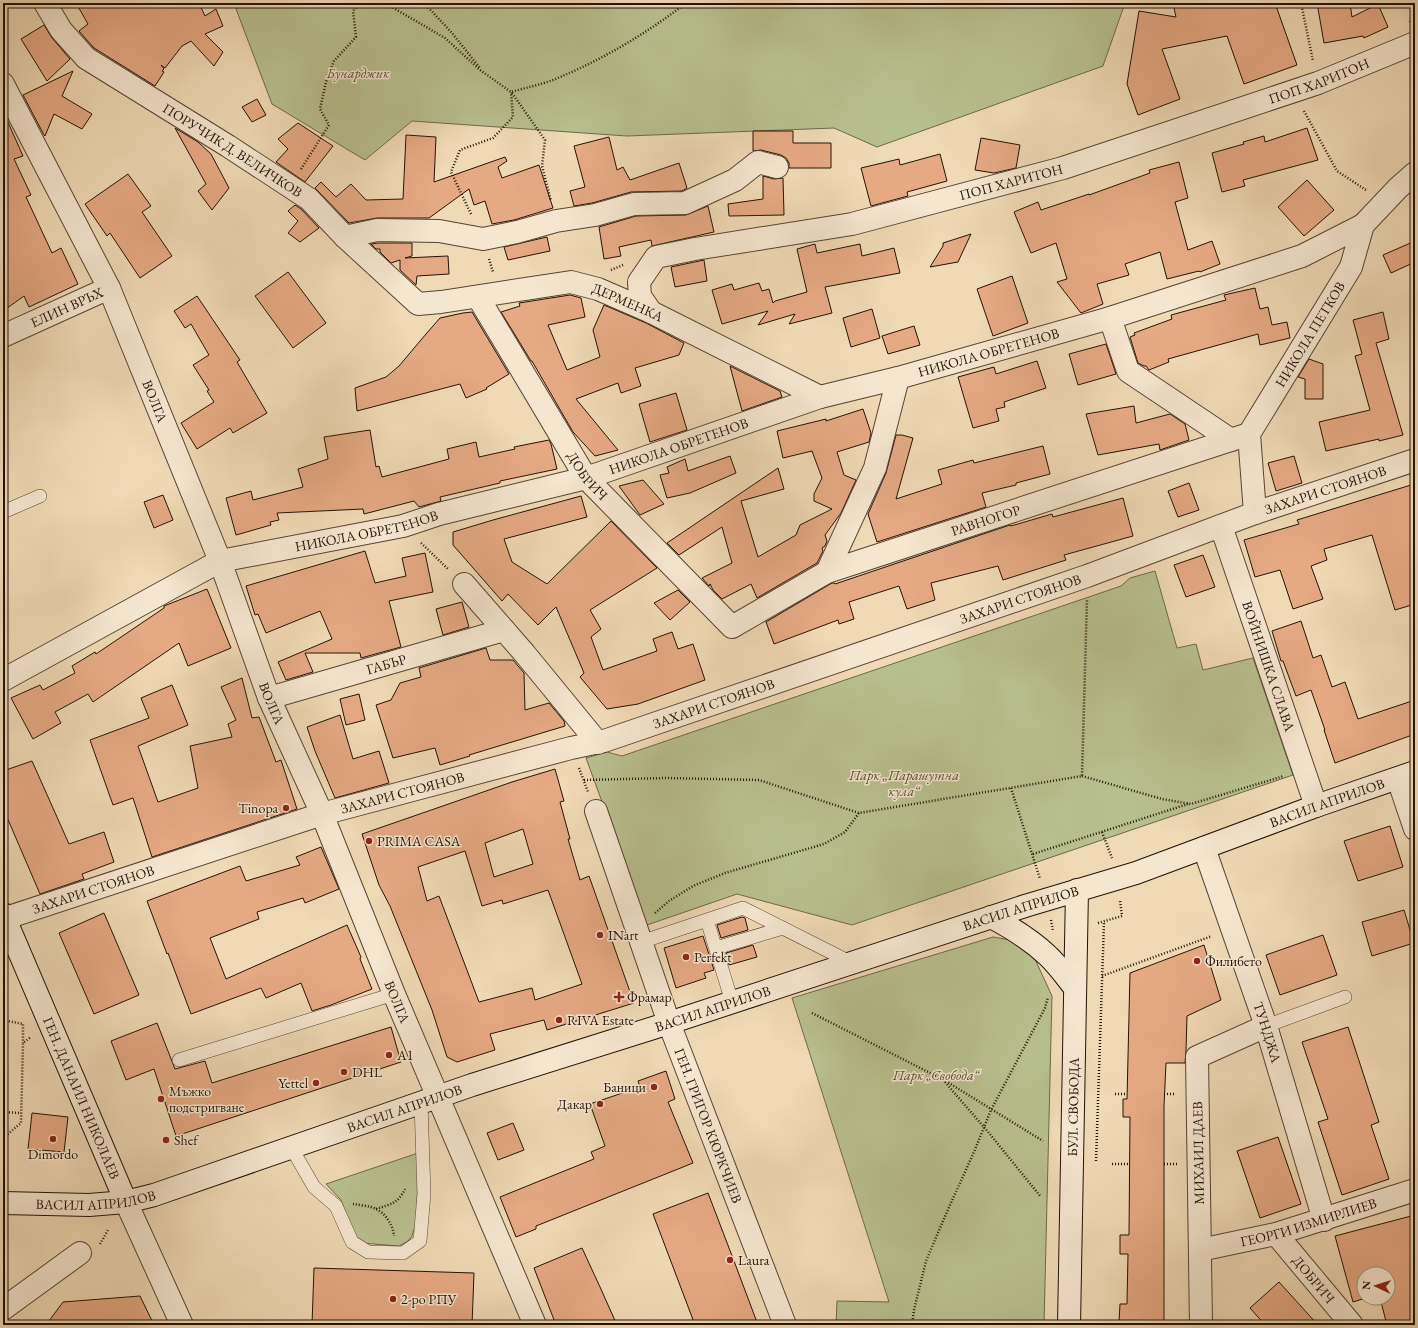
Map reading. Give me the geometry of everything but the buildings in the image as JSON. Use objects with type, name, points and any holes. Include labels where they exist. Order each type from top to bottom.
[{"type":"street","name":"ПОРУЧИК Д. ВЕЛИЧКОВ","points":[[45,3],[61,30],[86,58],[291,186],[309,199],[345,237],[418,304]]},
{"type":"street","name":"ПОП ХАРИТОН","points":[[651,312],[640,296],[640,282],[656,257],[702,248],[852,224],[1063,168],[1318,83],[1415,43]]},
{"type":"street","name":"ВОЛГА","points":[[3,84],[108,288],[220,561],[269,698],[322,814],[394,994],[429,1100],[535,1325]]},
{"type":"street","points":[[345,237],[377,230],[385,230],[439,231],[483,239],[517,232],[556,220],[595,215],[634,204],[685,203],[735,180],[758,162],[777,167]]},
{"type":"street","name":"НИКОЛА ПЕТКОВ","points":[[1240,437],[1351,267],[1363,225],[1398,188],[1415,173]]},
{"type":"street","name":"НИКОЛА ОБРЕТЕНОВ","points":[[3,680],[220,561],[404,526],[439,514],[586,478],[820,397],[898,378],[1110,318],[1302,256],[1363,225]]},
{"type":"street","name":"ДЕРМЕНКА","points":[[418,304],[478,297],[571,282],[598,289],[651,312],[820,397]]},
{"type":"street","name":"ЕЛИН ВРЪХ","points":[[3,336],[108,288]]},
{"type":"street","name":"ДОБРИЧ","points":[[478,297],[586,478],[732,627]]},
{"type":"street","points":[[1110,318],[1128,371],[1240,437],[1255,513]]},
{"type":"street","points":[[827,572],[876,468],[898,378]]},
{"type":"street","name":"РАВНОГОР","points":[[732,627],[827,572],[1240,437]]},
{"type":"street","name":"ЗАХАРИ СТОЯНОВ","points":[[4,917],[322,814],[571,748],[598,743],[1087,576],[1255,513],[1415,460]]},
{"type":"street","name":"ВОЙНИШКА СЛАВА","points":[[1221,526],[1316,806]]},
{"type":"street","points":[[464,584],[525,654],[598,743]]},
{"type":"street","name":"ГАБЪР","points":[[269,698],[504,630]]},
{"type":"street","points":[[1406,775],[1407,807],[1415,829]]},
{"type":"street","name":"ВАСИЛ АПРИЛОВ","points":[[7,1207],[89,1205],[126,1202],[154,1195],[472,1084],[669,1023],[1077,890],[1136,873],[1316,806],[1406,775]]},
{"type":"street","name":"ГЕН. ГРИГОР КЮРКЧИЕВ","points":[[596,811],[669,1023],[785,1325]]},
{"type":"street","name":"ТУНДЖА","points":[[1204,848],[1266,1026],[1324,1220]]},
{"type":"street","name":"БУЛ. СВОБОДА","points":[[1069,1325],[1077,890]]},
{"type":"street","name":"ГЕН. ДАНАИЛ НИКОЛАЕВ","points":[[4,917],[126,1202],[182,1325]]},
{"type":"street","points":[[991,918],[1009,927],[1046,954],[1056,963],[1075,988]]},
{"type":"street","name":"МИХАИЛ ДАЕВ","points":[[1201,1325],[1197,1057],[1266,1026]]},
{"type":"street","name":"ГЕОРГИ ИЗМИРЛИЕВ","points":[[1200,1250],[1276,1234],[1415,1190]]},
{"type":"street","name":"ДОБРИЧ","points":[[1276,1234],[1352,1325]]},
{"type":"street","points":[[3,1309],[80,1253]]},
{"type":"lane","points":[[3,512],[40,496]]},
{"type":"lane","points":[[641,942],[743,908],[852,963]]},
{"type":"lane","points":[[707,920],[732,1002]]},
{"type":"lane","points":[[716,948],[783,928]]},
{"type":"lane","points":[[179,1060],[394,994]]},
{"type":"lane","points":[[1266,1026],[1345,997]]},
{"type":"lane","points":[[291,1147],[314,1187],[336,1206],[352,1242],[368,1252],[403,1253],[420,1241],[429,1100]]},
{"type":"path","points":[[291,186],[329,125],[320,110],[326,82],[334,61],[356,37],[353,11],[360,3]]},
{"type":"path","points":[[385,3],[445,38],[483,72],[511,92],[545,140],[542,166],[556,220]]},
{"type":"path","points":[[424,3],[452,33],[483,72]]},
{"type":"path","points":[[511,92],[551,80],[578,69],[622,46],[669,16],[686,3]]},
{"type":"path","points":[[1301,3],[1318,83]]},
{"type":"path","points":[[1294,91],[1337,171],[1367,190],[1398,188]]},
{"type":"path","points":[[500,293],[483,239],[451,172],[460,150],[493,138],[513,117],[511,92]]},
{"type":"path","points":[[404,526],[464,584]]},
{"type":"path","points":[[1082,776],[1087,576]]},
{"type":"path","points":[[571,748],[596,811]]},
{"type":"path","points":[[1011,788],[1033,854],[1303,770]]},
{"type":"path","points":[[584,780],[666,778],[759,780],[859,813],[1082,776],[1162,799],[1191,804]]},
{"type":"path","points":[[651,916],[669,901],[693,886],[725,873],[824,844],[845,832],[859,813]]},
{"type":"path","points":[[1096,1166],[1104,922],[1122,916]]},
{"type":"path","points":[[1102,976],[1232,929]]},
{"type":"path","points":[[912,1325],[914,1310],[926,1261],[991,1110],[1045,1008],[1048,997]]},
{"type":"path","points":[[812,1014],[944,1080],[1043,1141]]},
{"type":"path","points":[[3,1020],[23,1024],[21,1123],[3,1138]]},
{"type":"path","points":[[23,1043],[50,1025]]},
{"type":"path","points":[[944,1080],[1041,1197]]},
{"type":"path","points":[[1115,1094],[1127,1094]]},
{"type":"path","points":[[3,1112],[21,1112]]},
{"type":"path","points":[[1112,1164],[1130,1164]]},
{"type":"path","points":[[376,1209],[400,1199],[406,1188]]},
{"type":"path","points":[[346,1202],[376,1209],[386,1217],[393,1229],[394,1237]]},
{"type":"green space","name":"Бунарджик","points":[[243,3],[1125,3],[1103,66],[877,147],[834,128],[627,136],[412,121],[365,160],[272,104],[236,9]]},
{"type":"green space","name":"Парк „Парашутна кула“","points":[[1155,571],[1177,648],[1196,644],[1203,670],[1253,658],[1293,775],[852,925],[737,894],[647,925],[586,758],[607,752],[622,756],[1121,586],[1130,578]]},
{"type":"green space","name":"Парк „Свобода“","points":[[993,937],[1011,940],[1034,957],[1052,996],[1044,1325],[836,1325],[837,1301],[889,1302],[792,998]]},
{"type":"green space","points":[[418,1153],[417,1219],[412,1236],[408,1241],[399,1246],[361,1243],[356,1240],[341,1200],[326,1184]]},
{"type":"place","name":"Tinopa","points":[[286,808]]},
{"type":"place","name":"PRIMA CASA","points":[[369,841]]},
{"type":"place","name":"INart","points":[[600,935]]},
{"type":"place","name":"Perfekt","points":[[686,957]]},
{"type":"place","name":"Филибето","points":[[1197,961]]},
{"type":"place","name":"Фрамар","points":[[619,997]]},
{"type":"place","name":"RIVA Estate","points":[[559,1020]]},
{"type":"place","name":"A1","points":[[389,1055]]},
{"type":"place","name":"DHL","points":[[344,1072]]},
{"type":"place","name":"Yettel","points":[[316,1083]]},
{"type":"place","name":"Баници","points":[[654,1087]]},
{"type":"place","name":"Мъжко подстригване","points":[[161,1099]]},
{"type":"place","name":"Дакар","points":[[600,1104]]},
{"type":"place","name":"Dimordo","points":[[53,1139]]},
{"type":"place","name":"Shef","points":[[166,1140]]},
{"type":"place","name":"Laura","points":[[730,1260]]},
{"type":"place","name":"2-ро РПУ","points":[[393,1299]]}]
